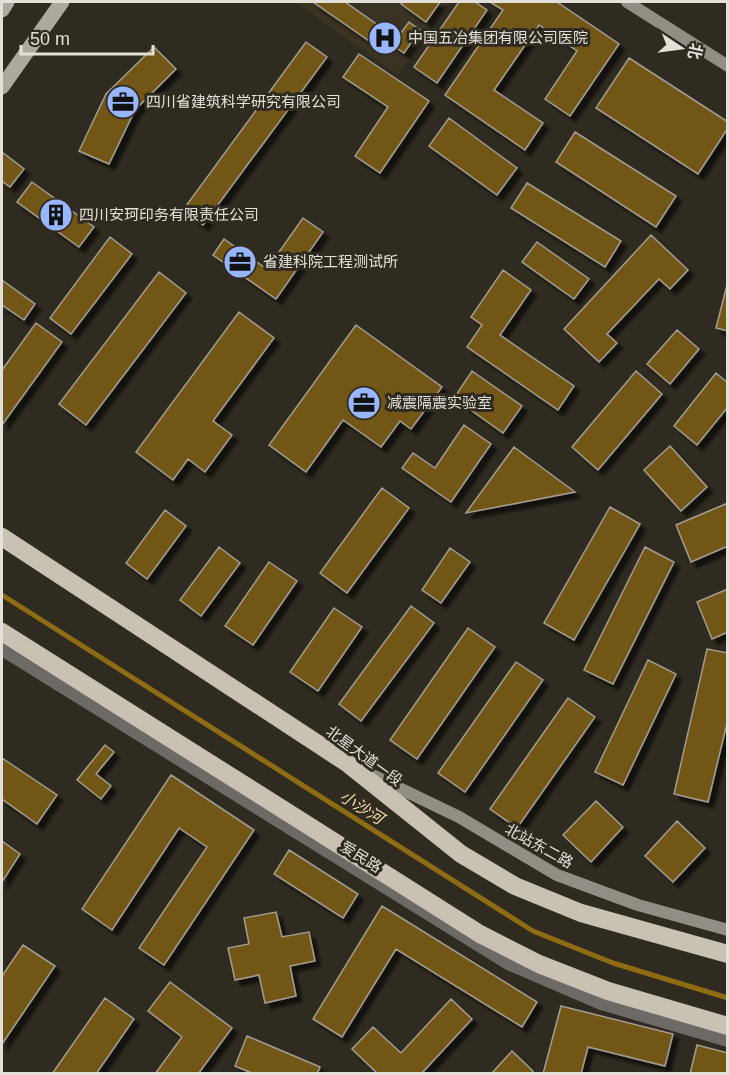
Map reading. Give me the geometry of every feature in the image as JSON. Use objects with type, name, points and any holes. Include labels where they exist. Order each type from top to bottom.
[{"type":"highway","name":"北星大道一段","points":[[2,537],[347,762],[460,854],[515,886],[546,900],[614,924],[728,954]]},
{"type":"highway","points":[[2,632],[480,934],[539,964],[608,991],[728,1026]]},
{"type":"main road","points":[[2,10],[7,2]]},
{"type":"main road","points":[[2,87],[62,2]]},
{"type":"street","points":[[627,2],[728,66]]},
{"type":"street","name":"爱民路","points":[[2,650],[507,964],[601,1004],[728,1041]]},
{"type":"street","name":"北站东二路","points":[[347,762],[459,817],[557,875],[638,905],[728,930]]},
{"type":"shaded area","name":"中国五冶集团有限公司医院","points":[[295,2],[450,2],[398,75]]},
{"type":"building","points":[[313,2],[345,2],[385,30],[375,45]]},
{"type":"building","points":[[403,2],[440,2],[426,22],[401,4]]},
{"type":"building","points":[[459,2],[475,2],[487,10],[437,83],[414,67]]},
{"type":"building","points":[[490,2],[557,2],[619,44],[570,116],[545,99],[577,51],[539,25],[494,90],[543,123],[525,150],[445,95],[503,10]]},
{"type":"building","points":[[409,22],[420,30],[404,53],[392,45]]},
{"type":"building","points":[[306,42],[327,57],[203,225],[183,210]]},
{"type":"building","name":"四川省建筑科学研究有限公司","points":[[154,47],[176,69],[135,110],[109,164],[79,151],[106,94]]},
{"type":"building","points":[[359,54],[429,101],[380,173],[355,156],[388,107],[343,77]]},
{"type":"building","points":[[629,58],[728,122],[728,128],[698,174],[596,108]]},
{"type":"building","points":[[449,118],[517,168],[497,195],[429,146]]},
{"type":"building","points":[[575,132],[676,196],[656,227],[556,162]]},
{"type":"building","points":[[2,152],[24,169],[10,187],[2,181]]},
{"type":"building","name":"四川安珂印务有限责任公司","points":[[32,182],[94,227],[79,247],[17,202]]},
{"type":"building","points":[[527,183],[621,241],[605,267],[511,208]]},
{"type":"building","name":"省建科院工程测试所","points":[[303,218],[323,232],[276,299],[213,255],[224,239],[267,269]]},
{"type":"building","points":[[651,235],[688,270],[670,289],[659,279],[607,334],[617,343],[599,362],[564,329]]},
{"type":"building","points":[[110,237],[132,254],[71,334],[50,318]]},
{"type":"building","points":[[537,242],[589,279],[574,299],[522,262]]},
{"type":"building","points":[[503,270],[531,290],[500,335],[574,386],[558,410],[467,347],[482,325],[471,317]]},
{"type":"building","points":[[159,272],[186,293],[86,425],[59,404]]},
{"type":"building","points":[[2,280],[35,304],[24,320],[2,305]]},
{"type":"building","points":[[728,281],[728,331],[716,328]]},
{"type":"building","points":[[239,312],[274,338],[213,421],[232,435],[205,472],[188,459],[173,480],[136,452]]},
{"type":"building","points":[[36,323],[62,342],[2,425],[2,370]]},
{"type":"building","name":"减震隔震实验室","points":[[356,325],[442,387],[411,429],[400,421],[381,447],[343,420],[306,472],[269,445]]},
{"type":"building","points":[[677,330],[699,349],[670,384],[647,364]]},
{"type":"building","points":[[472,371],[522,406],[503,433],[454,398]]},
{"type":"building","points":[[636,371],[662,394],[598,470],[572,447]]},
{"type":"building","points":[[716,373],[728,383],[728,407],[697,445],[674,426]]},
{"type":"building","points":[[464,425],[491,444],[451,502],[402,468],[413,453],[435,468]]},
{"type":"building","points":[[670,446],[707,487],[681,511],[644,470]]},
{"type":"building","points":[[514,447],[575,492],[466,513]]},
{"type":"building","points":[[382,488],[409,508],[347,593],[320,573]]},
{"type":"building","points":[[728,503],[728,546],[691,562],[676,525]]},
{"type":"building","points":[[610,507],[640,524],[574,640],[544,623]]},
{"type":"building","points":[[165,510],[186,526],[147,579],[126,563]]},
{"type":"building","points":[[219,547],[240,563],[201,616],[180,600]]},
{"type":"building","points":[[645,547],[674,562],[613,684],[584,670]]},
{"type":"building","points":[[450,548],[470,562],[441,603],[422,590]]},
{"type":"building","points":[[269,562],[297,581],[253,645],[225,626]]},
{"type":"building","points":[[728,589],[728,632],[712,639],[697,602]]},
{"type":"building","points":[[411,606],[434,623],[361,721],[339,704]]},
{"type":"building","points":[[334,608],[362,627],[318,691],[290,672]]},
{"type":"building","points":[[468,628],[495,647],[417,759],[390,740]]},
{"type":"building","points":[[707,649],[728,653],[728,719],[708,802],[674,794]]},
{"type":"building","points":[[648,660],[676,674],[623,785],[595,772]]},
{"type":"building","points":[[516,662],[543,680],[465,792],[438,773]]},
{"type":"building","points":[[568,698],[595,717],[517,828],[490,809]]},
{"type":"building","points":[[105,745],[114,752],[96,774],[111,786],[101,799],[77,780]]},
{"type":"building","points":[[2,758],[57,795],[37,824],[2,799]]},
{"type":"building","points":[[171,775],[254,830],[164,965],[139,948],[207,847],[179,828],[112,930],[82,909]]},
{"type":"building","points":[[596,801],[623,827],[591,862],[563,835]]},
{"type":"building","points":[[677,821],[705,848],[673,882],[645,856]]},
{"type":"building","points":[[2,841],[20,854],[2,882]]},
{"type":"building","points":[[289,850],[358,894],[343,918],[274,874]]},
{"type":"building","points":[[382,906],[537,1002],[522,1027],[396,949],[342,1037],[313,1019]]},
{"type":"building","points":[[276,912],[282,937],[309,932],[315,961],[290,966],[296,996],[265,1003],[259,975],[235,980],[228,948],[249,944],[244,918]]},
{"type":"building","points":[[23,945],[55,966],[2,1044],[2,976]]},
{"type":"building","points":[[170,982],[232,1028],[198,1074],[155,1074],[182,1037],[148,1011]]},
{"type":"building","points":[[105,998],[134,1019],[96,1074],[52,1074]]},
{"type":"building","points":[[451,999],[472,1019],[421,1074],[378,1074],[352,1049],[373,1027],[401,1053]]},
{"type":"building","points":[[561,1006],[673,1034],[665,1066],[588,1047],[581,1074],[543,1074]]},
{"type":"building","points":[[247,1036],[320,1067],[317,1074],[254,1074],[235,1066]]},
{"type":"building","points":[[697,1045],[728,1053],[728,1074],[690,1074]]},
{"type":"building","points":[[512,1051],[533,1071],[531,1074],[491,1074]]},
{"type":"waterway","name":"小沙河","points":[[2,595],[533,931],[613,963],[728,998]]},
{"type":"place","name":"中国五冶集团有限公司医院","points":[[385,38]]},
{"type":"place","name":"四川省建筑科学研究有限公司","points":[[123,102]]},
{"type":"place","name":"四川安珂印务有限责任公司","points":[[56,215]]},
{"type":"place","name":"省建科院工程测试所","points":[[240,262]]},
{"type":"place","name":"减震隔震实验室","points":[[364,403]]}]
